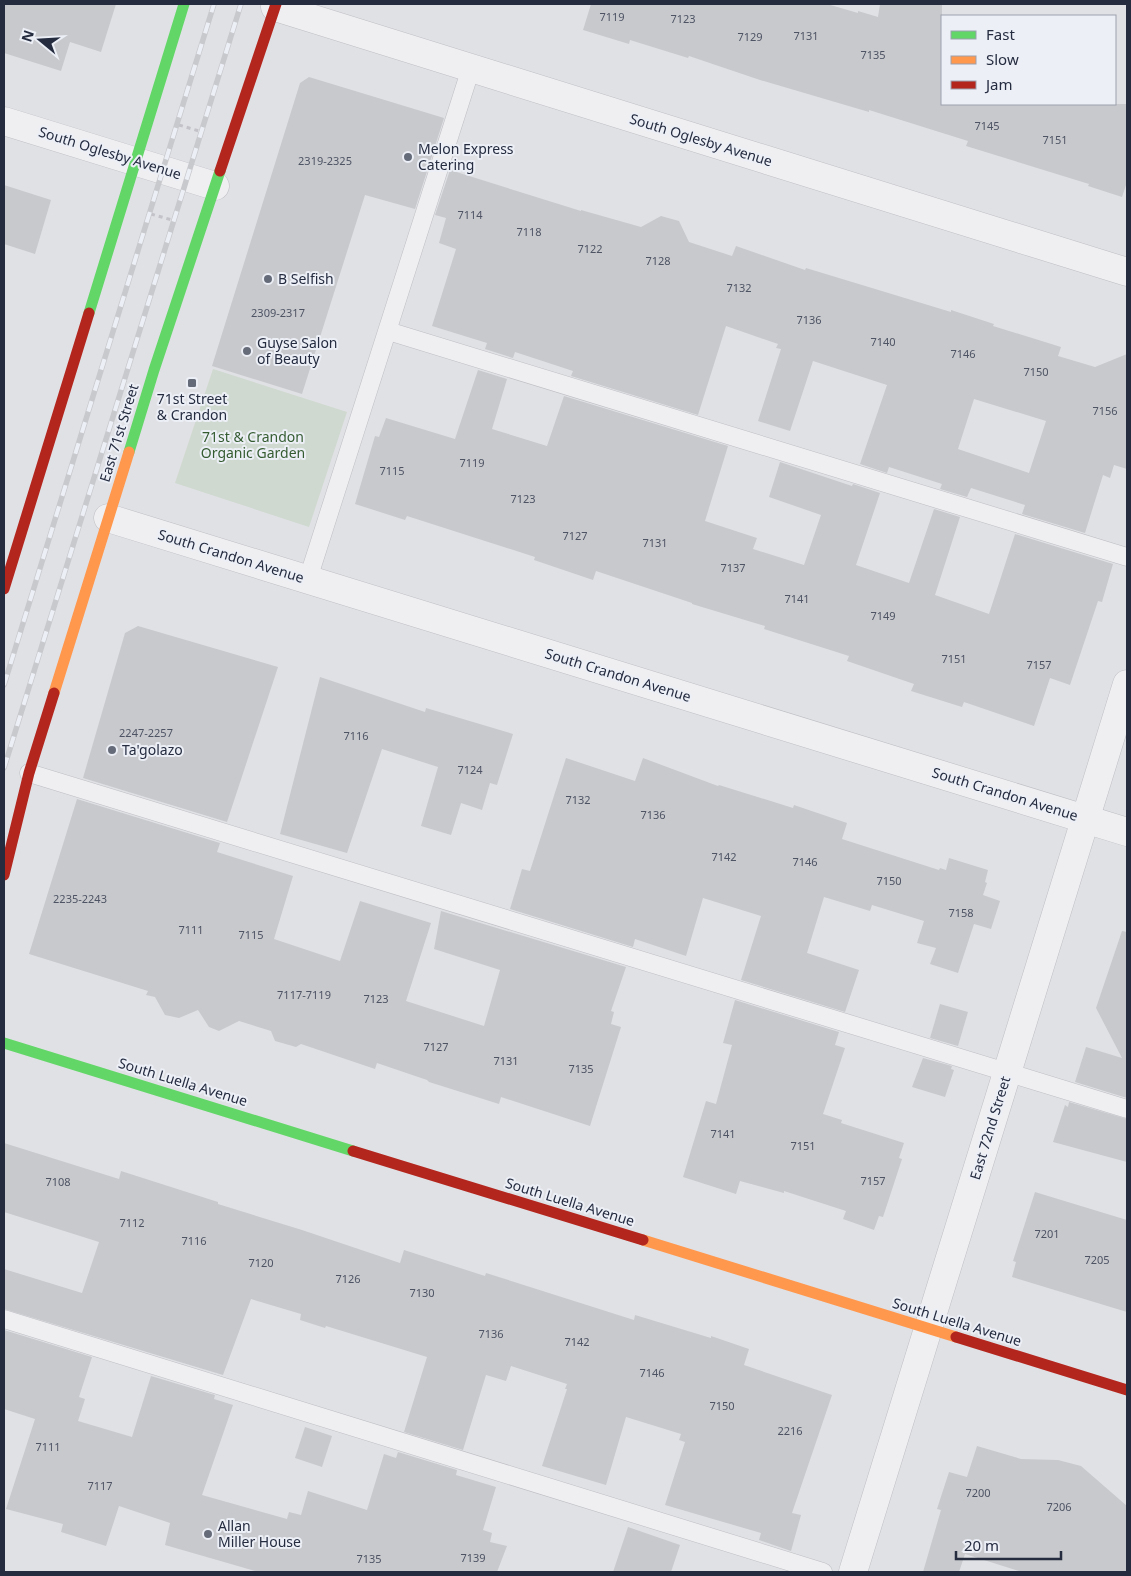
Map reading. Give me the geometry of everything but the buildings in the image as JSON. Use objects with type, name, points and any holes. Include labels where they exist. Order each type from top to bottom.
[{"type":"main road","points":[[4,589],[184,4]]},
{"type":"main road","name":"East 71st Street","points":[[5,869],[29,773],[154,370],[275,5]]},
{"type":"main road","name":"South Luella Avenue","points":[[4,1043],[1127,1390]]},
{"type":"street","name":"South Oglesby Avenue","points":[[275,5],[471,68],[1127,272]]},
{"type":"street","name":"South Oglesby Avenue","points":[[4,121],[216,186]]},
{"type":"street","name":"South Crandon Avenue","points":[[108,518],[1127,832]]},
{"type":"street","name":"East 72nd Street","points":[[853,1572],[1127,684]]},
{"type":"lane","points":[[308,579],[471,68]]},
{"type":"lane","points":[[388,331],[1127,557]]},
{"type":"lane","points":[[29,773],[1127,1109]]},
{"type":"lane","points":[[4,1319],[823,1572]]},
{"type":"path","points":[[177,125],[201,132]]},
{"type":"path","points":[[150,214],[174,220]]},
{"type":"green space","name":"71st & Crandon Organic Garden","points":[[213,369],[347,412],[309,527],[175,483]]},
{"type":"railway","points":[[4,685],[214,4]]},
{"type":"railway","points":[[4,768],[241,4]]},
{"type":"traffic: fast","points":[[89,313],[184,4]]},
{"type":"traffic: fast","points":[[129,452],[220,171]]},
{"type":"traffic: fast","points":[[4,1043],[353,1151]]},
{"type":"traffic: slow","points":[[54,693],[129,452]]},
{"type":"traffic: slow","points":[[643,1240],[956,1337]]},
{"type":"traffic: jam","points":[[220,171],[276,4]]},
{"type":"traffic: jam","points":[[4,589],[89,313]]},
{"type":"traffic: jam","points":[[4,875],[29,773],[54,693]]},
{"type":"traffic: jam","points":[[353,1151],[643,1240]]},
{"type":"traffic: jam","points":[[956,1337],[1127,1390]]},
{"type":"place","name":"Melon Express Catering","points":[[408,157]]},
{"type":"place","name":"B Selfish","points":[[268,279]]},
{"type":"place","name":"Guyse Salon of Beauty","points":[[247,351]]},
{"type":"place","name":"71st Street & Crandon","points":[[192,383]]},
{"type":"place","name":"Ta'golazo","points":[[112,750]]},
{"type":"place","name":"Allan Miller House","points":[[208,1534]]}]
